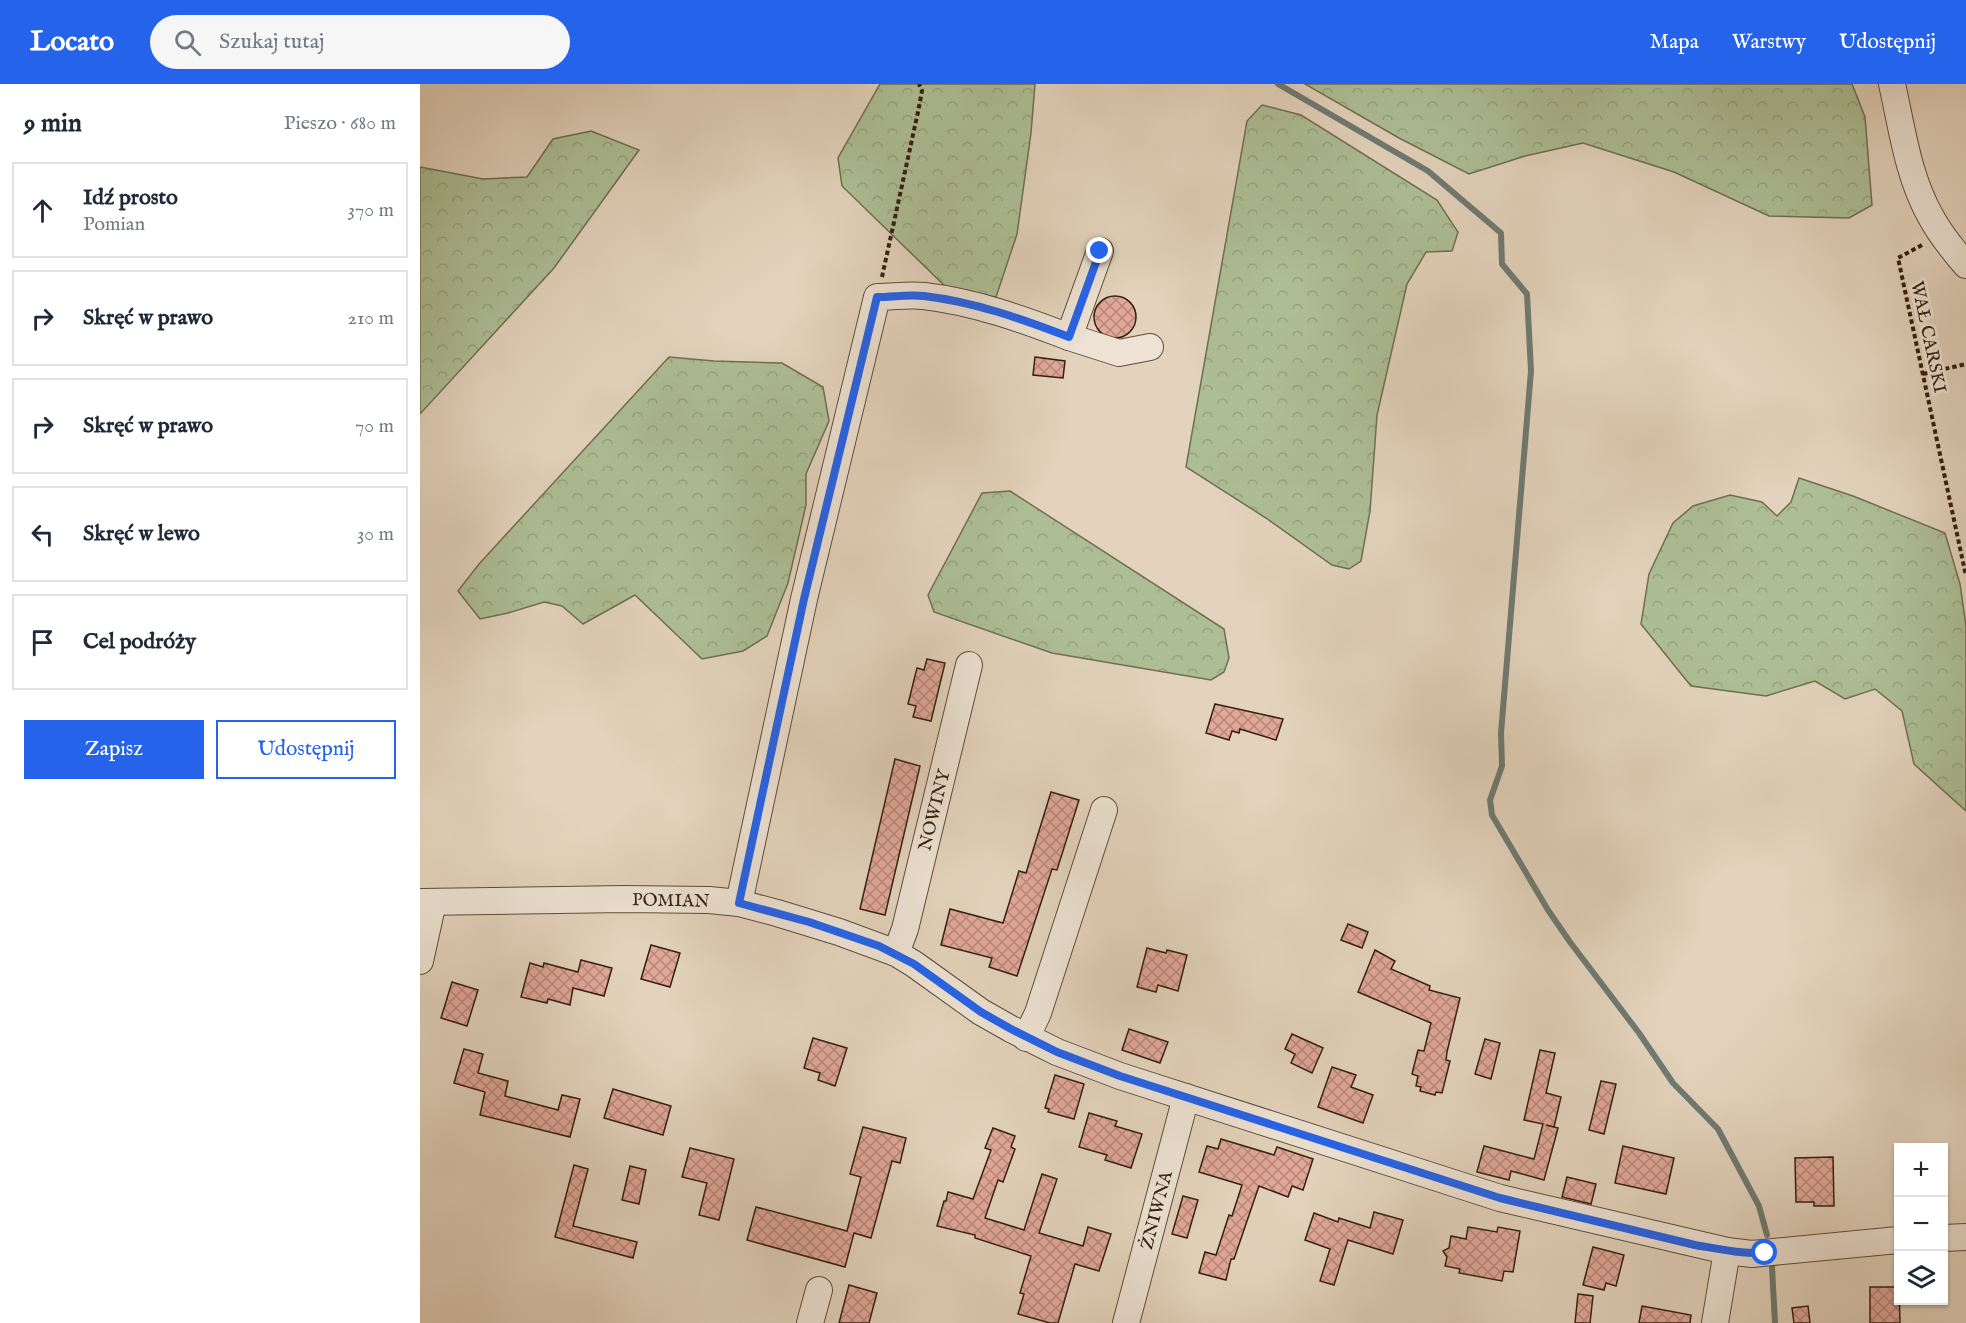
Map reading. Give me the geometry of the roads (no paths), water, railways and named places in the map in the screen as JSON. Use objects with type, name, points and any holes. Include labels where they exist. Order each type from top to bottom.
[{"type":"street","points":[[1892,84],[1912,172],[1930,215],[1941,234],[1966,265]]},
{"type":"street","points":[[1069,337],[1100,251]]},
{"type":"street","points":[[739,903],[804,599],[877,297],[923,296],[973,306],[1008,314],[1069,337],[1119,352],[1150,347]]},
{"type":"street","name":"NOWINY","points":[[896,953],[905,929],[969,665]]},
{"type":"street","points":[[1026,1038],[1038,1013],[1104,810]]},
{"type":"street","name":"POMIAN","points":[[426,902],[647,899],[739,903],[809,922],[896,953],[981,1012],[1026,1038],[1110,1072],[1500,1198],[1727,1251],[1752,1254],[1894,1240]]},
{"type":"street","points":[[420,961],[426,902]]},
{"type":"street","name":"ŻNIWNA","points":[[1126,1323],[1186,1097]]},
{"type":"street","points":[[1948,1238],[1966,1237]]},
{"type":"street","points":[[1715,1323],[1727,1251]]},
{"type":"street","points":[[810,1323],[819,1290]]},
{"type":"waterway","points":[[1278,84],[1428,171],[1501,233],[1502,264],[1527,294],[1531,371],[1501,733],[1502,766],[1490,800],[1492,815],[1548,910],[1570,942],[1639,1033],[1673,1083],[1718,1129],[1759,1206],[1767,1235]]},
{"type":"waterway","points":[[1772,1267],[1775,1323]]}]
